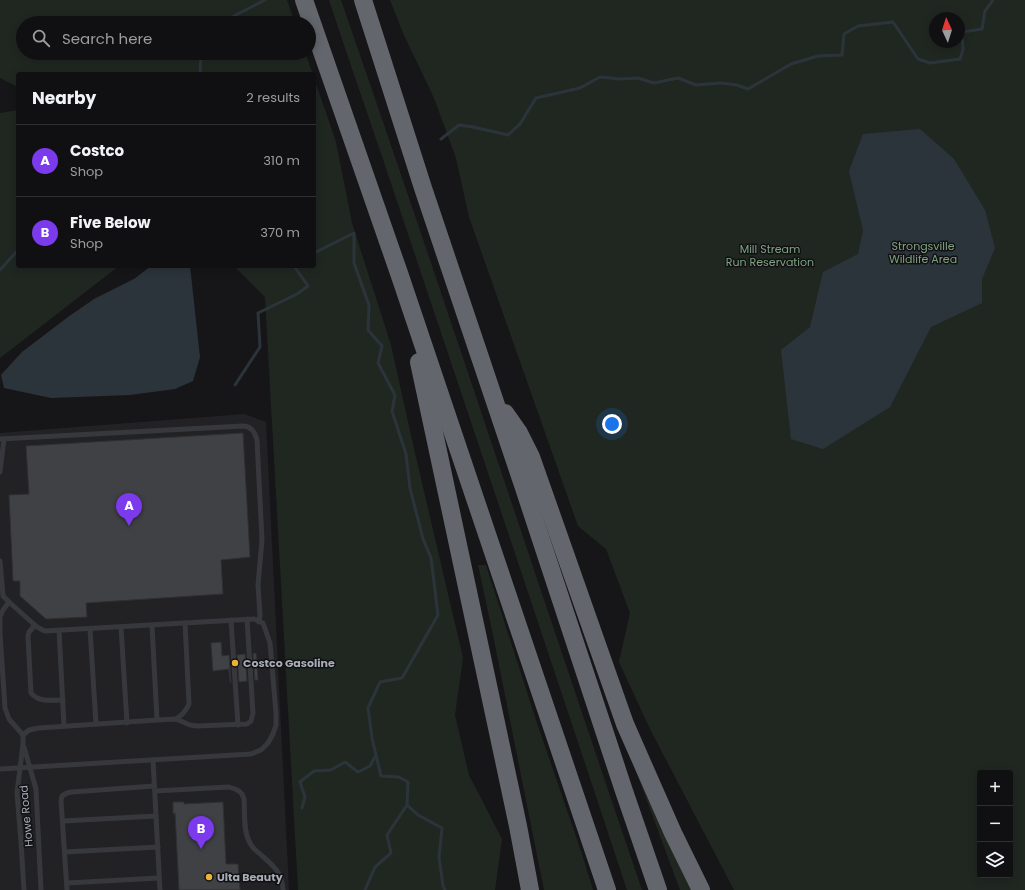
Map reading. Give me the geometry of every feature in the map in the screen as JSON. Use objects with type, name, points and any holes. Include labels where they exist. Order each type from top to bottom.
[{"type":"highway","points":[[304,0],[310,16]]},
{"type":"highway","points":[[363,0],[423,188],[658,890]]},
{"type":"highway","points":[[316,34],[400,276],[607,890]]},
{"type":"highway","points":[[400,276],[515,811],[530,890]]},
{"type":"highway","points":[[493,396],[519,433],[531,457],[625,724],[673,833],[701,890]]},
{"type":"lane","points":[[0,472],[2,439],[243,426],[251,428],[256,435],[257,440],[262,540],[258,585],[260,614],[259,622]]},
{"type":"lane","points":[[0,561],[2,597],[35,625],[45,631],[247,619],[254,619],[263,623],[270,643],[276,713],[276,725],[268,743],[261,750],[250,754],[0,769]]},
{"type":"lane","points":[[9,602],[2,610],[0,616],[2,699],[9,719],[23,735],[23,744]]},
{"type":"lane","points":[[23,735],[29,730],[39,728],[176,719],[190,725],[197,726],[246,724],[251,721],[253,713],[247,619]]},
{"type":"lane","points":[[231,620],[238,724]]},
{"type":"lane","points":[[176,719],[183,715],[189,704],[185,623]]},
{"type":"lane","points":[[35,625],[29,632],[28,636],[31,693],[35,698],[41,700],[63,700]]},
{"type":"lane","points":[[152,625],[157,720]]},
{"type":"lane","points":[[121,627],[127,723]]},
{"type":"lane","points":[[90,629],[96,724]]},
{"type":"lane","points":[[59,630],[64,726]]},
{"type":"lane","name":"Howe Road","points":[[23,744],[36,789],[41,890]]},
{"type":"lane","name":"Howe Road","points":[[23,744],[17,793],[24,890]]},
{"type":"lane","points":[[153,760],[160,890]]},
{"type":"lane","points":[[67,890],[62,796],[72,792],[230,787],[239,791],[244,798],[246,835],[249,843],[278,871],[283,883],[283,890]]},
{"type":"lane","points":[[63,821],[156,816]]},
{"type":"lane","points":[[65,852],[158,847]]},
{"type":"lane","points":[[67,883],[160,878]]},
{"type":"shaded area","points":[[920,129],[954,159],[985,210],[995,248],[982,279],[982,303],[931,327],[890,407],[823,449],[791,439],[781,350],[810,327],[823,272],[858,254],[863,230],[849,171],[863,134]]},
{"type":"shaded area","points":[[148,268],[190,268],[200,357],[193,381],[175,389],[130,395],[51,398],[4,388],[1,375],[22,352],[94,299],[134,279]]},
{"type":"shaded area","points":[[244,414],[266,422],[289,890],[0,890],[0,433]]},
{"type":"green space","points":[[0,0],[287,0],[293,16],[16,16],[16,60],[308,60],[312,72],[16,72],[16,86],[0,78]]},
{"type":"green space","points":[[329,0],[341,0],[642,890],[627,890]]},
{"type":"green space","name":"Mill Stream Run Reservation","points":[[390,0],[1025,0],[1025,890],[734,890],[650,729],[619,662],[630,613],[606,549],[578,526],[469,217],[456,158],[434,98],[403,33]]},
{"type":"green space","points":[[316,84],[336,142],[352,223],[391,345],[463,658],[455,715],[469,775],[502,839],[495,890],[298,890],[265,297],[236,268],[316,268]]},
{"type":"green space","points":[[16,110],[16,268],[116,268],[0,358],[0,113]]},
{"type":"green space","points":[[478,565],[486,565],[593,890],[544,890]]},
{"type":"green space","points":[[633,763],[697,890],[680,890]]},
{"type":"building","points":[[243,433],[250,557],[221,560],[223,594],[86,603],[87,617],[46,619],[20,596],[20,581],[13,581],[9,495],[29,494],[26,446]]},
{"type":"building","points":[[221,642],[222,656],[229,655],[231,682],[229,669],[213,671],[211,643]]},
{"type":"building","points":[[256,653],[258,680],[255,680],[253,654]]},
{"type":"building","points":[[245,654],[247,681],[239,682],[237,655]]},
{"type":"building","points":[[173,802],[184,802],[184,804],[223,802],[226,864],[238,864],[240,890],[179,890],[175,813],[173,814]]},
{"type":"waterway","points":[[234,16],[265,0]]},
{"type":"waterway","points":[[441,139],[459,125],[508,135],[520,124],[536,98],[580,88],[600,77],[620,79],[638,78],[654,83],[678,78],[696,85],[721,83],[737,85],[748,89],[791,64],[818,56],[842,55],[844,34],[858,26],[893,22],[918,59],[930,63],[960,59],[963,50],[962,32],[982,29],[985,11],[993,0]]},
{"type":"waterway","points":[[200,72],[201,60]]},
{"type":"waterway","points":[[316,252],[354,233],[354,263],[369,305],[368,330],[382,346],[378,363],[395,395],[392,411],[406,454],[410,488],[423,539],[431,558],[438,615],[402,678],[380,682],[368,708],[372,738],[381,776],[399,777],[408,782],[407,805],[418,815],[442,828],[439,857],[443,886],[445,890]]},
{"type":"waterway","points":[[0,270],[16,252]]},
{"type":"waterway","points":[[235,385],[260,347],[258,313],[297,294],[308,286],[295,268]]},
{"type":"waterway","points":[[302,808],[305,797],[300,782],[314,771],[331,770],[345,762],[358,772],[370,766],[376,755]]},
{"type":"waterway","points":[[365,890],[375,867],[391,853],[387,835],[407,805]]},
{"type":"place","name":"Costco","points":[[129,526]]},
{"type":"place","name":"Costco Gasoline","points":[[235,663]]},
{"type":"place","name":"Five Below","points":[[201,849]]},
{"type":"place","name":"Ulta Beauty","points":[[209,877]]},
{"type":"park label","name":"Strongsville Wildlife Area","points":[[923,252]]}]
